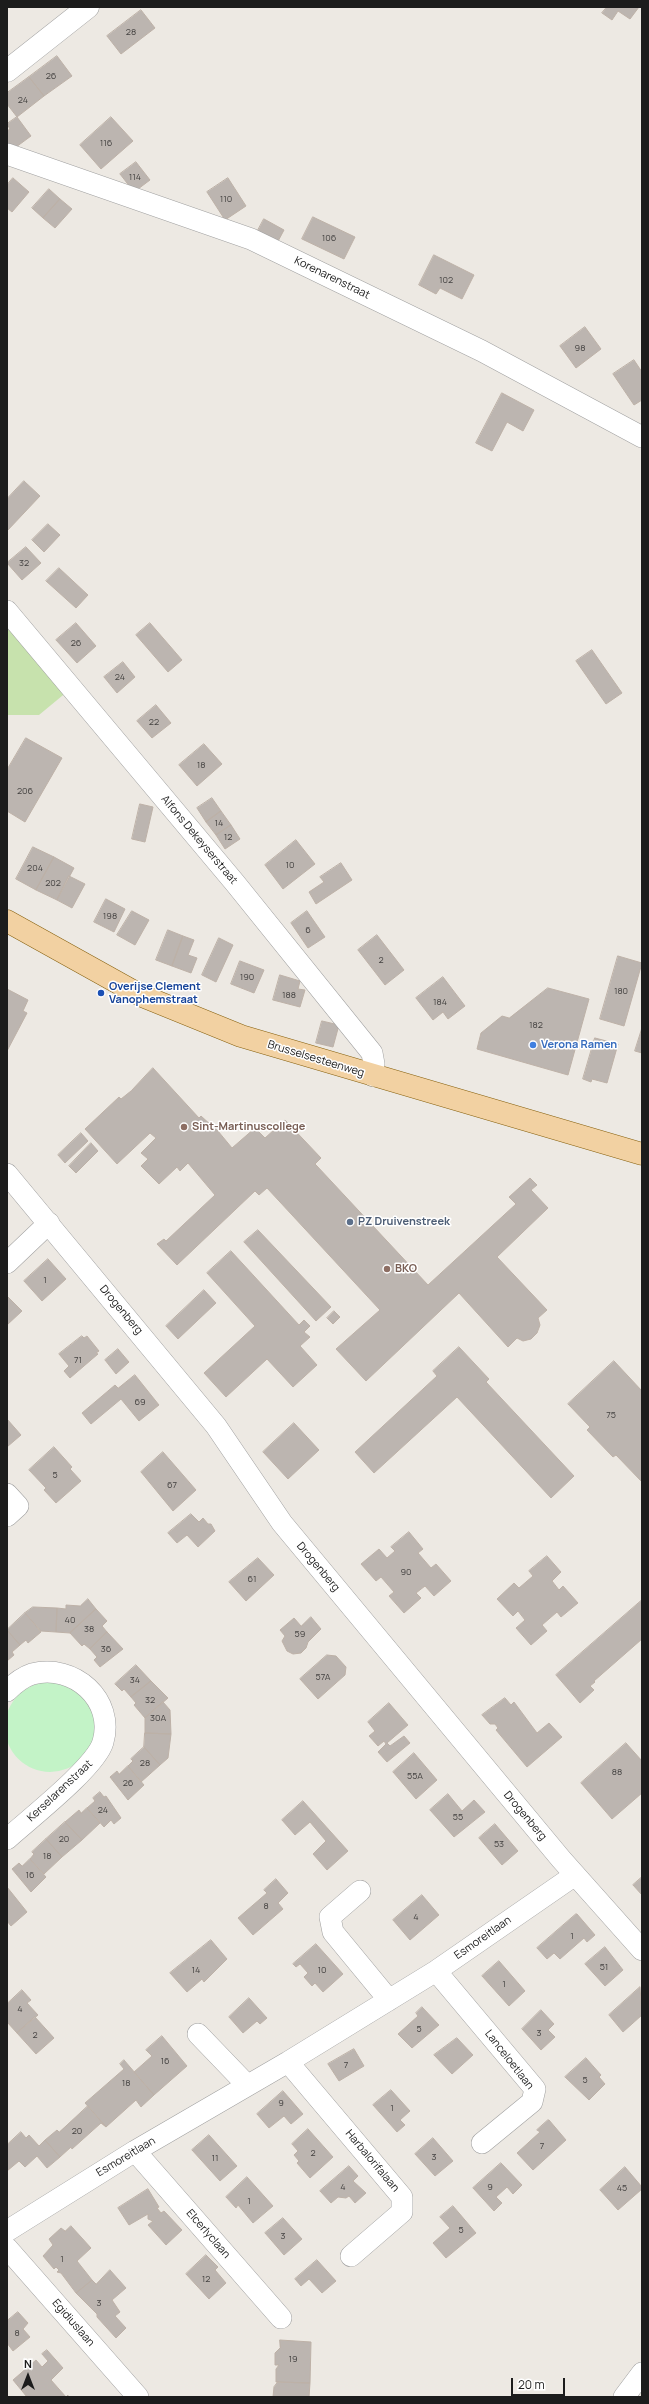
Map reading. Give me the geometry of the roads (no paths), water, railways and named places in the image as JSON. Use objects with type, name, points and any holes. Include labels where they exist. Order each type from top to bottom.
[{"type":"main road","name":"Brusselsesteenweg","points":[[7,921],[140,995],[176,1011],[241,1036],[642,1154]]},
{"type":"street","points":[[7,70],[88,7]]},
{"type":"street","name":"Korenarenstraat","points":[[7,154],[251,239],[482,351],[642,437]]},
{"type":"street","name":"Alfons Dekeyserstraat","points":[[7,611],[235,883],[367,1047],[374,1059],[373,1076]]},
{"type":"street","name":"Drogenberg","points":[[7,1174],[216,1426],[282,1523],[575,1875],[642,1950]]},
{"type":"street","points":[[7,1263],[49,1223]]},
{"type":"street","points":[[7,1494],[18,1506],[7,1516]]},
{"type":"street","name":"Kerselarenstraat","points":[[7,1690],[32,1674],[58,1672],[76,1678],[92,1691],[103,1709],[105,1727],[103,1743],[93,1761],[7,1839]]},
{"type":"street","name":"Esmoreitlaan","points":[[7,2231],[135,2151],[288,2062],[436,1971],[575,1875]]},
{"type":"street","points":[[360,1891],[330,1917],[333,1932],[389,2000]]},
{"type":"street","name":"Lanceloetlaan","points":[[436,1971],[535,2089],[532,2102],[482,2143]]},
{"type":"street","points":[[198,2034],[248,2085]]},
{"type":"street","name":"Harbalorifalaan","points":[[288,2062],[402,2197],[402,2212],[351,2256]]},
{"type":"street","name":"Elcerlyclaan","points":[[135,2151],[281,2318]]},
{"type":"street","name":"Egidiuslaan","points":[[7,2248],[138,2397]]},
{"type":"street","points":[[624,2397],[642,2373]]},
{"type":"place","name":"Overijse Clement Vanophemstraat","points":[[101,993]]},
{"type":"place","name":"Verona Ramen","points":[[533,1045]]},
{"type":"place","name":"Sint-Martinuscollege","points":[[184,1127]]},
{"type":"place","name":"PZ Druivenstreek","points":[[350,1222]]},
{"type":"place","name":"BKO","points":[[387,1269]]}]
